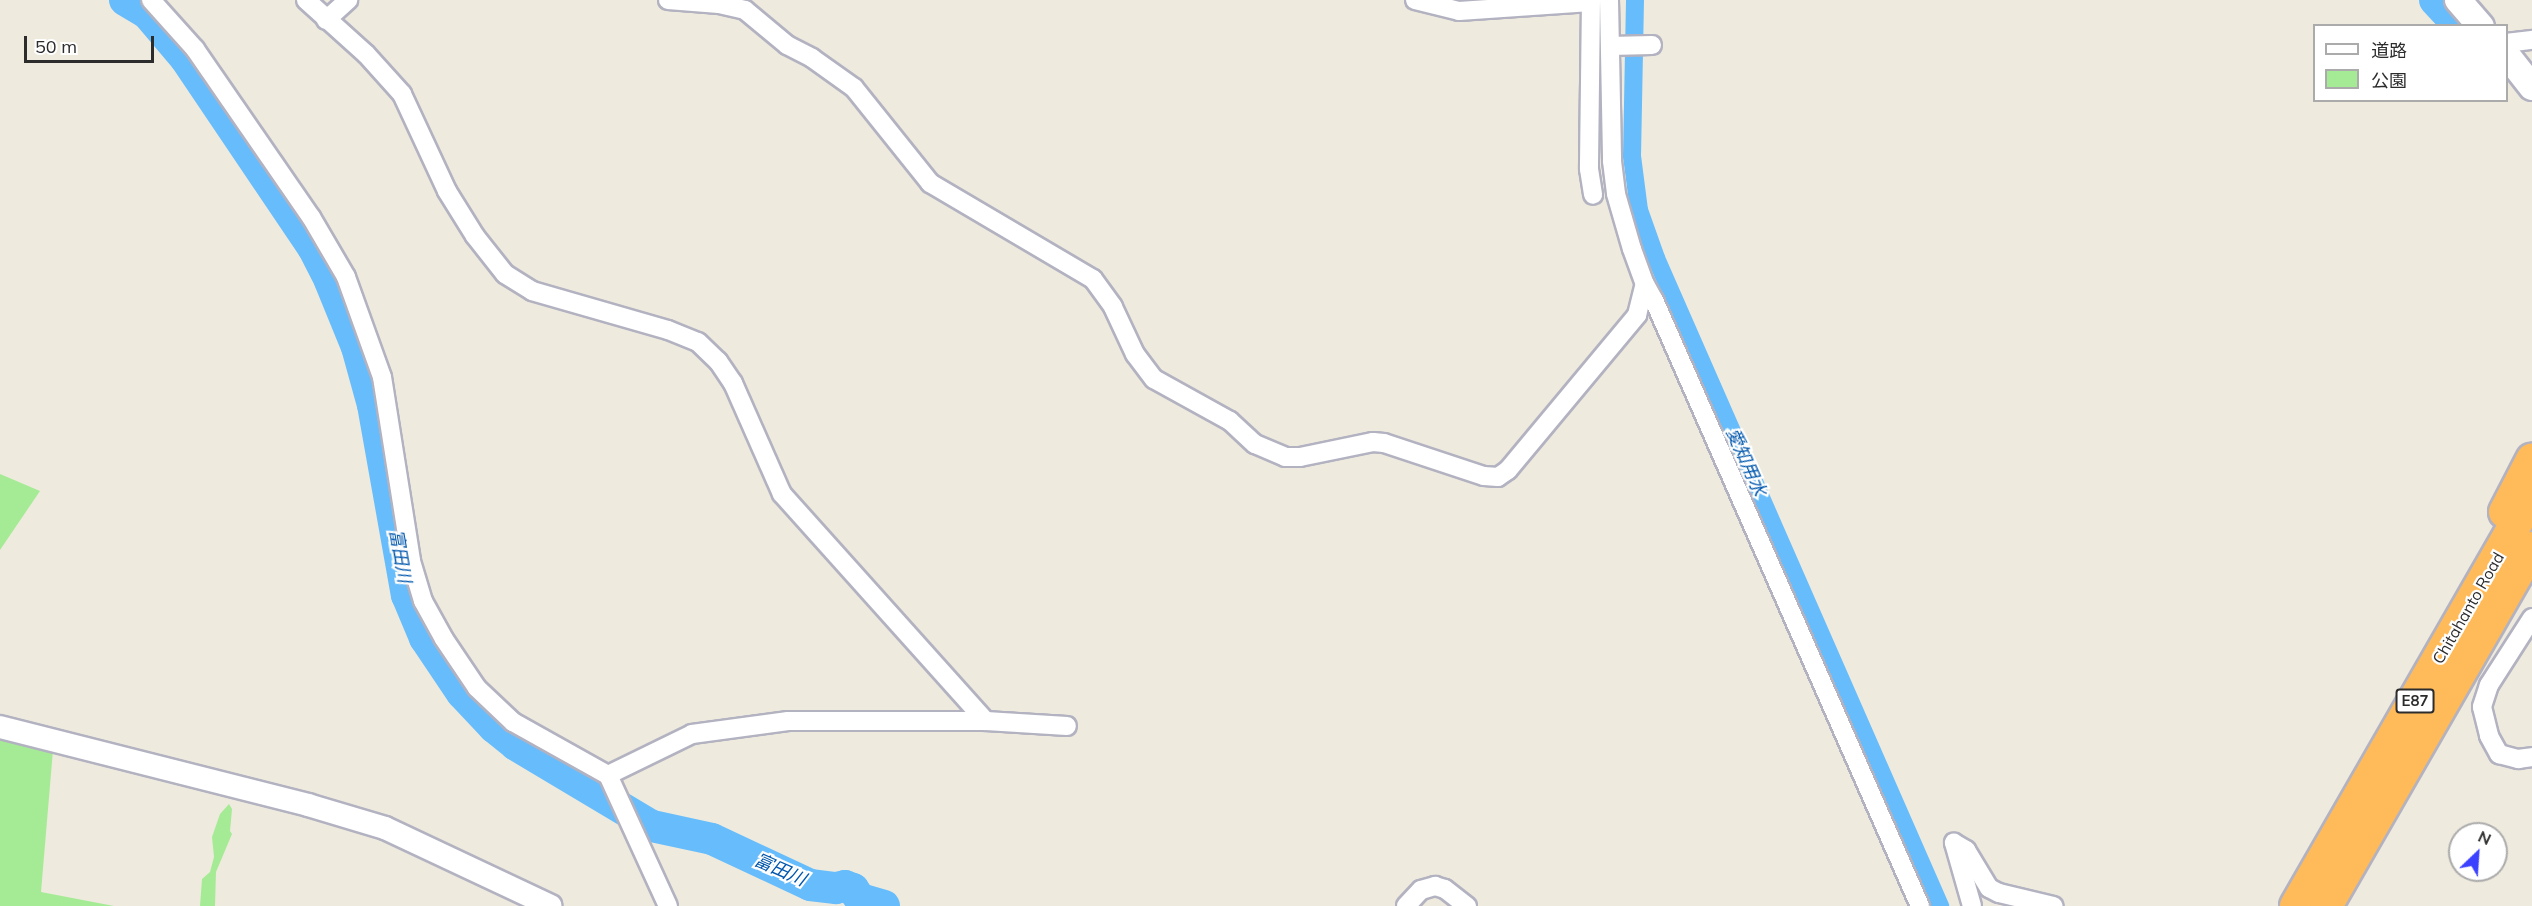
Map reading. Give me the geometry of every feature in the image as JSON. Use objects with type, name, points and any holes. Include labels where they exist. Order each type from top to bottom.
[{"type":"highway","points":[[2463,616],[2491,542],[2532,460]]},
{"type":"highway","name":"Chitahanto Road","points":[[2296,906],[2532,496]]},
{"type":"highway","name":"Chitahanto Road","points":[[2325,906],[2532,548]]},
{"type":"highway","points":[[2501,602],[2532,556]]},
{"type":"main road","points":[[2458,0],[2479,24]]},
{"type":"main road","points":[[2508,57],[2532,87]]},
{"type":"street","points":[[151,0],[195,49],[311,217],[346,277],[382,377],[411,561],[423,601],[444,639],[477,688],[513,722],[608,775],[668,906]]},
{"type":"street","points":[[306,0],[366,54],[402,94],[447,191],[475,236],[505,274],[532,291],[698,342],[718,361],[733,383],[782,494],[986,721]]},
{"type":"street","points":[[326,20],[348,0]]},
{"type":"street","points":[[668,0],[719,4],[745,10],[787,45],[813,58],[854,88],[930,183],[1093,279],[1113,307],[1139,361],[1154,379],[1230,421],[1255,444],[1285,457],[1300,457],[1373,442],[1384,443],[1484,476],[1498,477],[1508,470],[1636,315],[1645,284]]},
{"type":"street","points":[[1415,0],[1459,11],[1597,0]]},
{"type":"street","points":[[1597,0],[1610,46],[1611,134],[1616,195],[1645,284],[1659,310],[1920,906]]},
{"type":"street","points":[[1593,195],[1589,157],[1597,0]]},
{"type":"street","points":[[2508,44],[2532,40]]},
{"type":"street","points":[[1610,46],[1652,45]]},
{"type":"street","points":[[2532,618],[2489,686],[2482,707],[2489,736],[2499,754],[2518,759],[2532,757]]},
{"type":"street","points":[[608,775],[692,734],[788,721],[986,721],[1067,726]]},
{"type":"street","points":[[0,727],[308,805],[385,828],[551,906]]},
{"type":"street","points":[[1972,906],[1954,843],[1966,850],[1989,888],[1999,893],[2053,906]]},
{"type":"street","points":[[1406,906],[1421,890],[1435,886],[1445,889],[1467,906]]},
{"type":"green space","points":[[0,474],[40,491],[0,550]]},
{"type":"green space","points":[[0,736],[53,750],[41,892],[114,906],[0,906]]},
{"type":"green space","points":[[229,804],[232,809],[230,831],[232,834],[216,872],[215,906],[200,906],[202,879],[210,872],[214,857],[212,837],[220,814]]},
{"type":"waterway","name":"富田川","points":[[125,0],[147,13],[186,59],[313,247],[330,281],[357,347],[373,405],[407,595],[425,638],[462,693],[494,727],[516,745],[652,826],[712,839],[810,885],[836,888],[845,886],[853,889],[860,899],[884,906]]},
{"type":"waterway","name":"愛知用水","points":[[1635,0],[1632,156],[1639,210],[1656,258],[1940,906]]},
{"type":"waterway","points":[[2435,0],[2457,24]]}]
